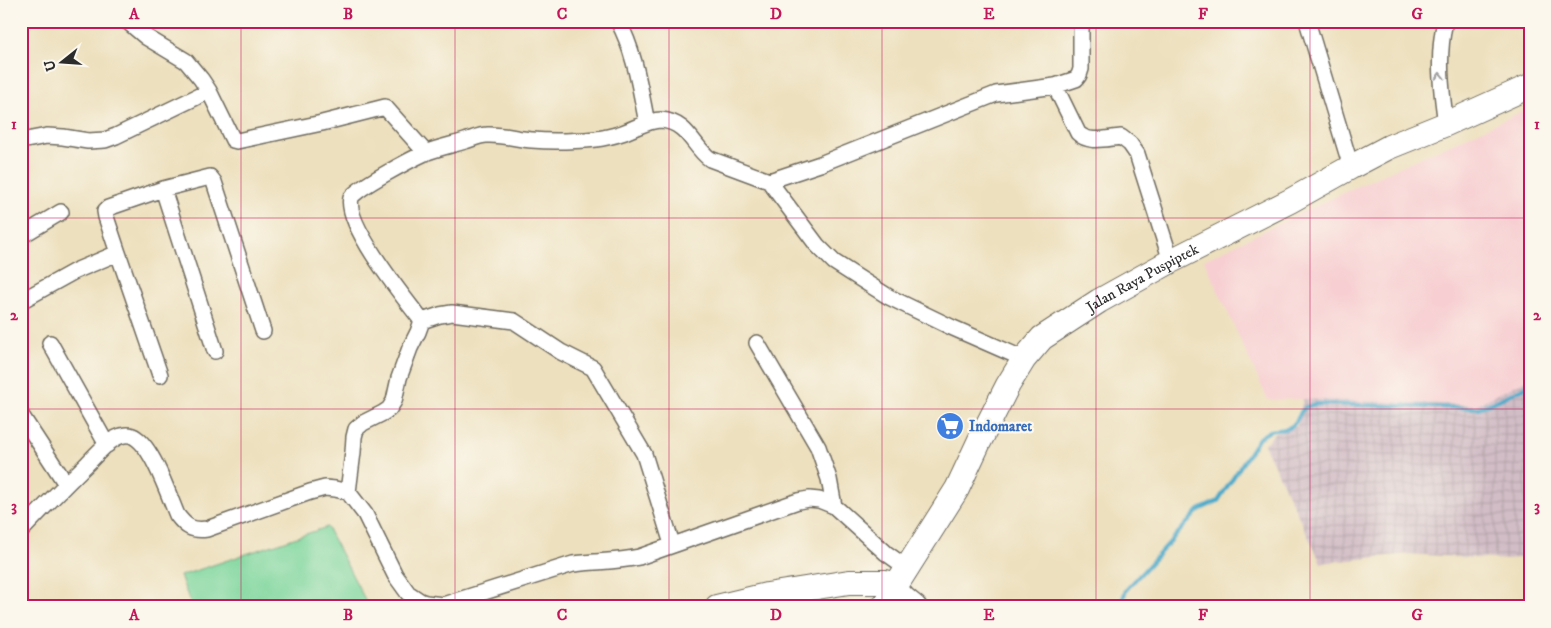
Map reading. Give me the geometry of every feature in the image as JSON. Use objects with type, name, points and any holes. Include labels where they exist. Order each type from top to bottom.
[{"type":"main road","name":"Jalan Raya Puspiptek","points":[[901,578],[957,489],[1008,385],[1024,359],[1042,338],[1099,301],[1171,261],[1290,201],[1350,167],[1530,86]]},
{"type":"main road","points":[[717,607],[767,595],[849,582],[886,582],[901,578]]},
{"type":"street","points":[[127,21],[146,37],[186,61],[209,91],[234,140],[237,141],[322,123],[385,107],[426,153]]},
{"type":"street","points":[[618,21],[635,66],[647,124]]},
{"type":"street","points":[[769,181],[820,164],[996,94],[1056,86],[1076,80],[1081,69],[1081,21]]},
{"type":"street","points":[[1307,21],[1350,167]]},
{"type":"street","points":[[1445,21],[1440,56],[1440,84],[1446,124]]},
{"type":"street","points":[[1056,86],[1078,133],[1083,138],[1093,140],[1121,137],[1130,144],[1137,154],[1171,261]]},
{"type":"street","points":[[21,141],[47,136],[88,141],[105,140],[209,91]]},
{"type":"street","points":[[422,321],[367,246],[355,219],[351,201],[354,194],[399,166],[426,153],[486,135],[564,142],[610,136],[661,120],[686,131],[704,155],[710,159],[769,181],[816,246],[834,262],[889,297],[1024,359]]},
{"type":"street","points":[[160,375],[118,253],[105,211],[108,208],[164,189],[210,177],[214,182],[263,330]]},
{"type":"street","points":[[164,189],[215,351]]},
{"type":"street","points":[[21,236],[61,212]]},
{"type":"street","points":[[21,301],[75,270],[118,253]]},
{"type":"street","points":[[422,321],[452,313],[514,321],[561,352],[593,368],[644,454],[672,544]]},
{"type":"street","points":[[348,492],[356,429],[363,423],[389,409],[394,401],[399,378],[422,321]]},
{"type":"street","points":[[757,342],[818,448],[829,480],[834,506]]},
{"type":"street","points":[[50,344],[106,445]]},
{"type":"street","points":[[21,414],[66,484]]},
{"type":"street","points":[[21,531],[106,445],[123,435],[135,437],[146,448],[177,515],[182,522],[197,530],[325,488],[348,492],[366,514],[395,575],[408,594],[420,601],[431,604],[443,605],[573,564],[628,559],[798,501],[809,499],[819,500],[834,506],[886,553],[901,578],[905,598],[916,607]]},
{"type":"street","name":"Jalan Raya Puspiptek","points":[[877,607],[901,578]]},
{"type":"shaded area","points":[[1530,108],[1530,378],[1476,405],[1303,399],[1268,400],[1204,260],[1358,186]]},
{"type":"shaded area","points":[[1530,378],[1530,554],[1509,560],[1408,554],[1321,563],[1264,444],[1275,433],[1297,426],[1303,399],[1475,405]]},
{"type":"shaded area","points":[[836,603],[833,607],[773,607],[780,605]]},
{"type":"green space","points":[[327,527],[369,607],[192,607],[180,576]]},
{"type":"waterway","points":[[1120,607],[1126,590],[1199,510],[1218,501],[1259,438],[1270,431],[1290,427],[1304,408],[1316,404],[1478,408],[1530,385]]},
{"type":"place","name":"Indomaret","points":[[950,426]]}]
